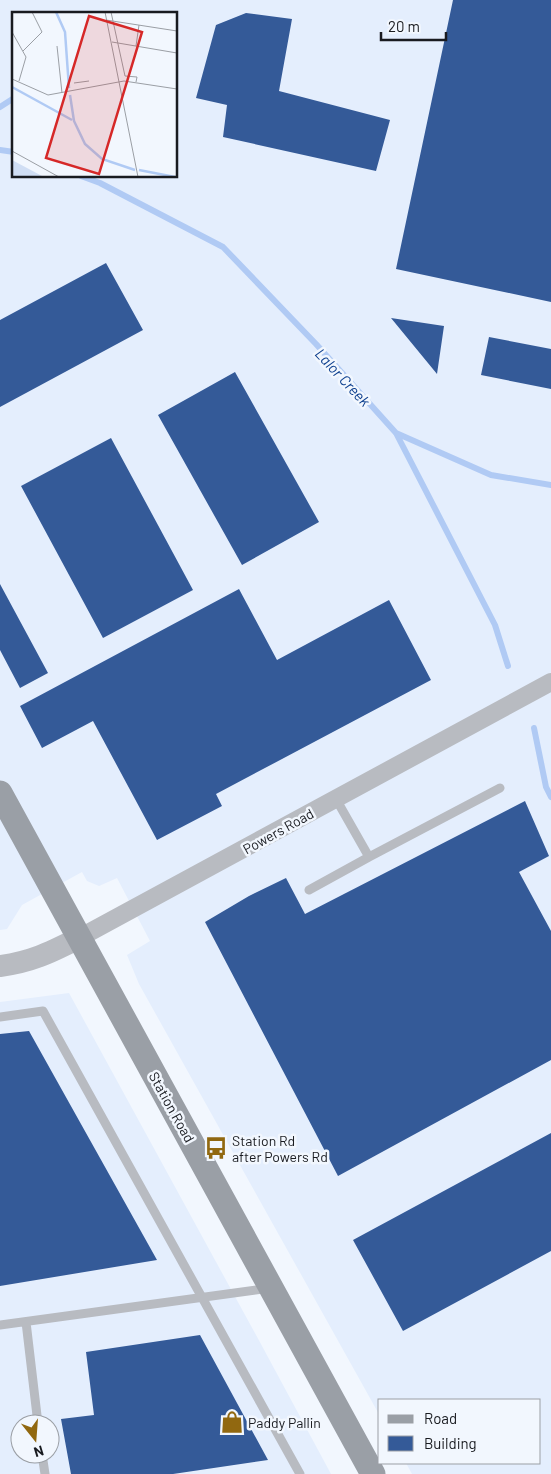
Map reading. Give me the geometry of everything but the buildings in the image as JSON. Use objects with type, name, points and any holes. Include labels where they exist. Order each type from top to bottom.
[{"type":"main road","name":"Station Road","points":[[0,793],[272,1287],[372,1474]]},
{"type":"street","name":"Powers Road","points":[[0,966],[39,958],[79,938],[551,682]]},
{"type":"lane","points":[[309,890],[500,788]]},
{"type":"lane","points":[[336,799],[369,857]]},
{"type":"lane","points":[[0,1017],[43,1010],[300,1474]]},
{"type":"lane","points":[[0,1325],[272,1287]]},
{"type":"lane","points":[[26,1322],[37,1414]]},
{"type":"shaded area","points":[[0,0],[551,0],[551,1474],[412,1474],[407,1464],[541,1464],[541,1399],[378,1399],[378,1412],[139,984],[127,955],[150,941],[117,878],[99,886],[87,881],[82,872],[22,905],[7,929],[0,930]]},
{"type":"shaded area","points":[[69,993],[331,1474],[0,1474],[0,1002]]},
{"type":"waterway","points":[[0,107],[12,99]]},
{"type":"waterway","name":"Lalor Creek","points":[[0,150],[12,152]]},
{"type":"waterway","name":"Lalor Creek","points":[[86,178],[100,183],[223,247],[316,344],[396,433],[495,625],[508,666]]},
{"type":"waterway","points":[[396,433],[491,475],[551,485]]},
{"type":"waterway","name":"Lalor Creek","points":[[534,728],[546,787],[551,797]]},
{"type":"place","name":"Station Rd after Powers Rd","points":[[216,1148]]},
{"type":"place","name":"Paddy Pallin","points":[[232,1422]]}]
